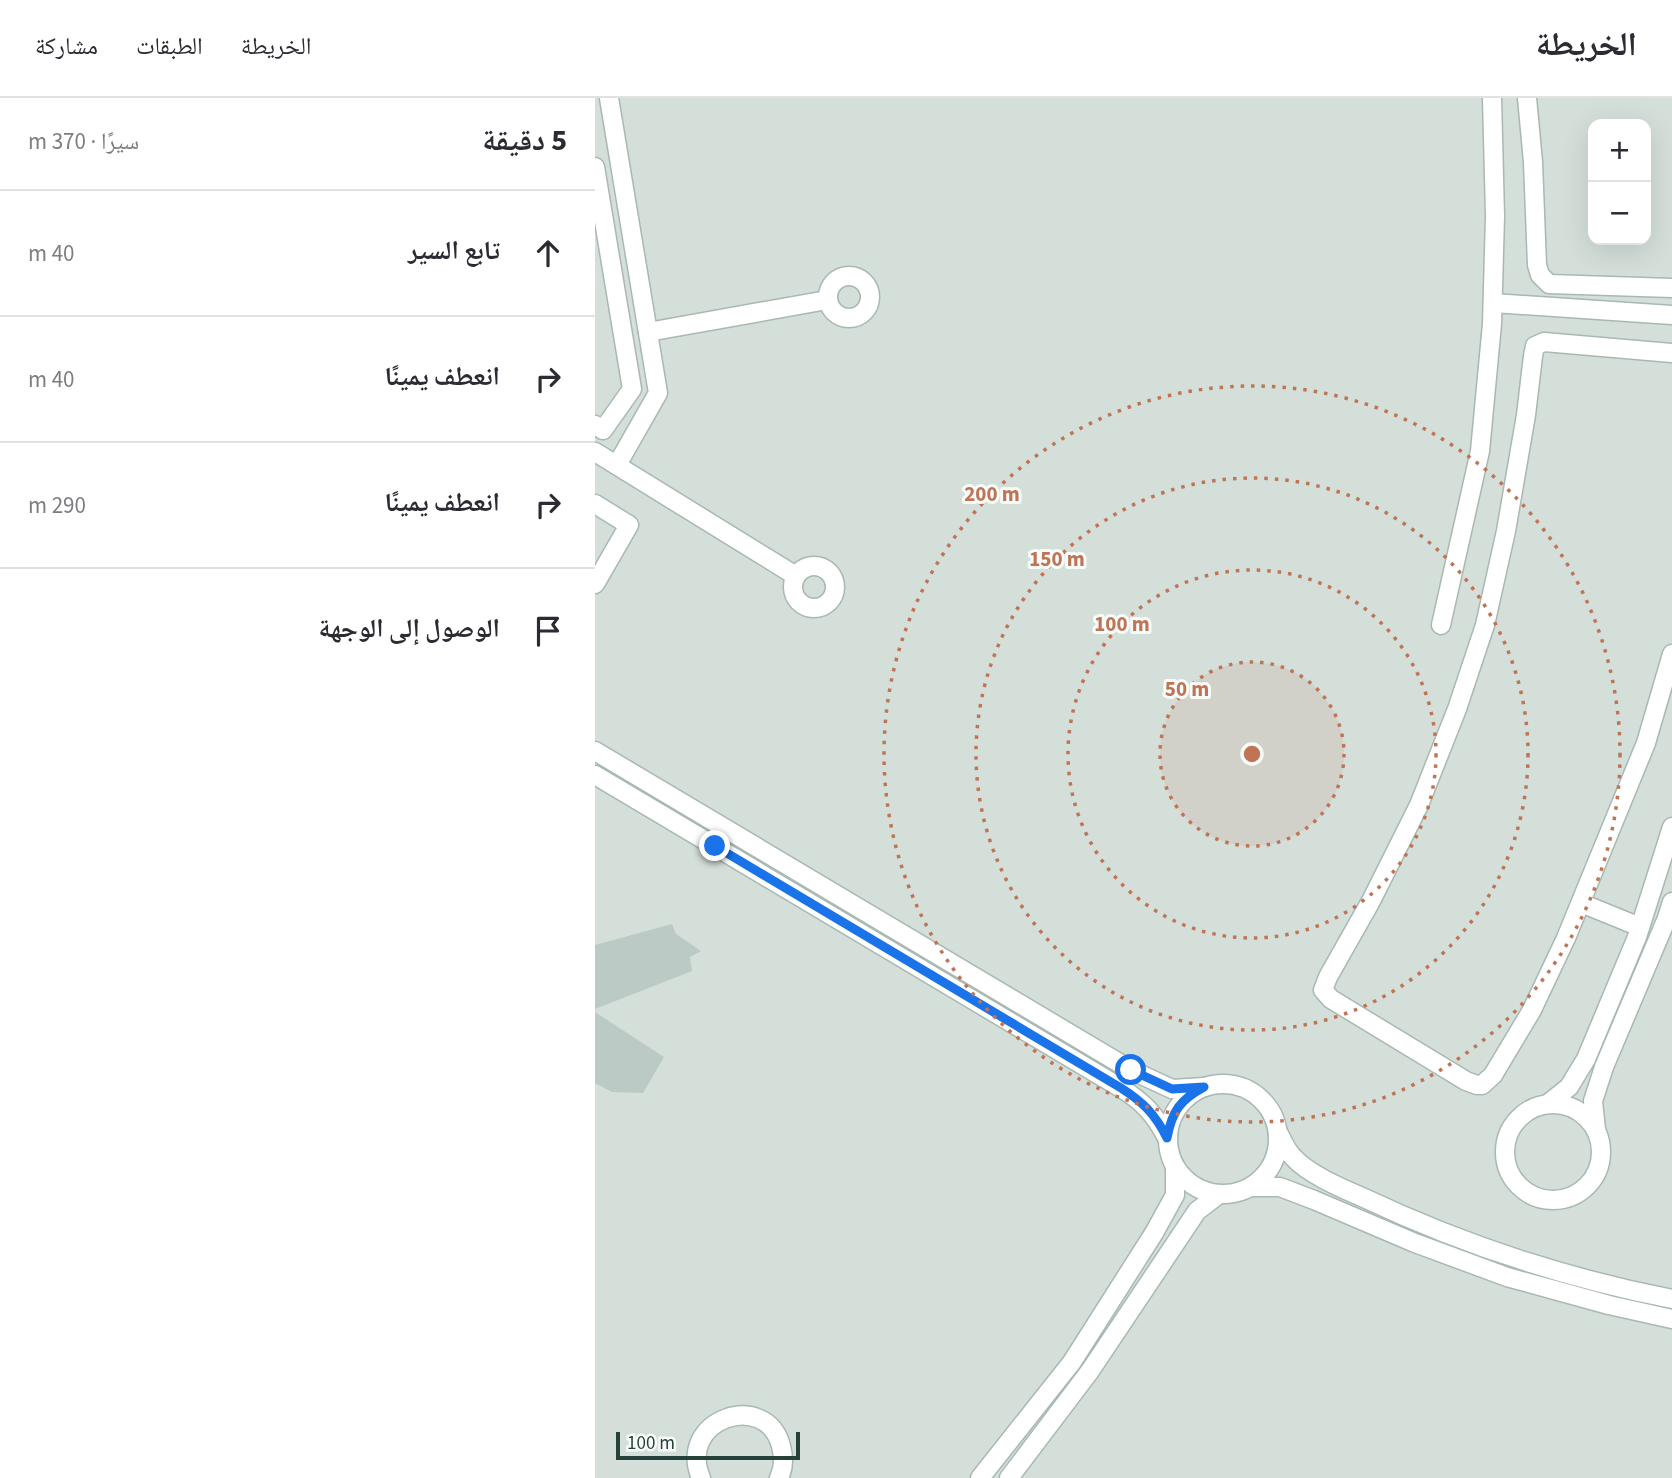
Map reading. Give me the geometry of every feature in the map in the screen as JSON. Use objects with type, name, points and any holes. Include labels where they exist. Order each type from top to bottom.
[{"type":"street","points":[[609,98],[658,393],[617,465]]},
{"type":"street","points":[[1441,625],[1479,451],[1493,303],[1495,216],[1492,98]]},
{"type":"street","points":[[1527,98],[1533,162],[1537,265],[1540,275],[1549,284],[1672,288]]},
{"type":"street","points":[[595,167],[601,237],[632,389],[603,430],[595,425]]},
{"type":"street","points":[[601,237],[632,234]]},
{"type":"street","points":[[648,332],[827,300]]},
{"type":"street","points":[[1493,303],[1672,315]]},
{"type":"street","points":[[1672,353],[1544,342],[1535,346],[1507,526],[1485,625],[1457,709],[1419,805],[1371,901],[1328,977],[1323,990],[1331,999],[1466,1081],[1482,1085],[1493,1074],[1532,1010],[1581,903],[1646,743],[1672,653]]},
{"type":"street","points":[[595,452],[796,576]]},
{"type":"street","points":[[595,504],[629,525],[595,584]]},
{"type":"street","points":[[595,751],[1131,1070],[1172,1089],[1220,1083],[1253,1091],[1266,1103],[1275,1118],[1279,1134],[1293,1158],[1319,1177],[1411,1221],[1509,1258],[1622,1289],[1672,1299]]},
{"type":"street","points":[[595,775],[1121,1088],[1143,1102],[1167,1138]]},
{"type":"street","points":[[1549,1103],[1569,1087],[1586,1059],[1640,927],[1672,827]]},
{"type":"street","points":[[1596,1130],[1588,1118],[1577,1109],[1549,1103],[1533,1107],[1519,1116],[1509,1130],[1504,1146],[1505,1162],[1511,1177],[1522,1190],[1536,1198],[1553,1201],[1569,1198],[1583,1190],[1594,1177],[1600,1162],[1601,1145],[1596,1130],[1593,1101],[1604,1067],[1672,902]]},
{"type":"street","points":[[1581,903],[1640,927]]},
{"type":"street","points":[[1204,1087],[1189,1095],[1170,1121],[1167,1138],[1169,1153],[1175,1167],[1186,1181],[1201,1190],[1219,1195],[1251,1187],[1273,1165],[1279,1134]]},
{"type":"street","points":[[980,1478],[1072,1362],[1154,1233],[1175,1195],[1175,1167]]},
{"type":"street","points":[[1251,1187],[1279,1188],[1314,1199],[1415,1244],[1507,1277],[1609,1306],[1672,1319]]},
{"type":"street","points":[[1009,1478],[1090,1371],[1197,1211],[1219,1195]]},
{"type":"street","points":[[701,1478],[696,1456],[707,1430],[718,1421],[732,1416],[747,1416],[761,1420],[773,1430],[781,1442],[784,1457],[779,1478]]},
{"type":"shaded area","points":[[595,98],[1672,98],[1672,1478],[595,1478]]},
{"type":"building","points":[[672,924],[676,934],[701,951],[690,957],[692,971],[595,1009],[595,945]]},
{"type":"building","points":[[595,1012],[664,1057],[643,1093],[612,1092],[595,1083]]},
{"type":"route","points":[[715,846],[1143,1102],[1167,1138],[1170,1121],[1178,1107],[1189,1095],[1204,1087],[1172,1089],[1131,1070]]}]
